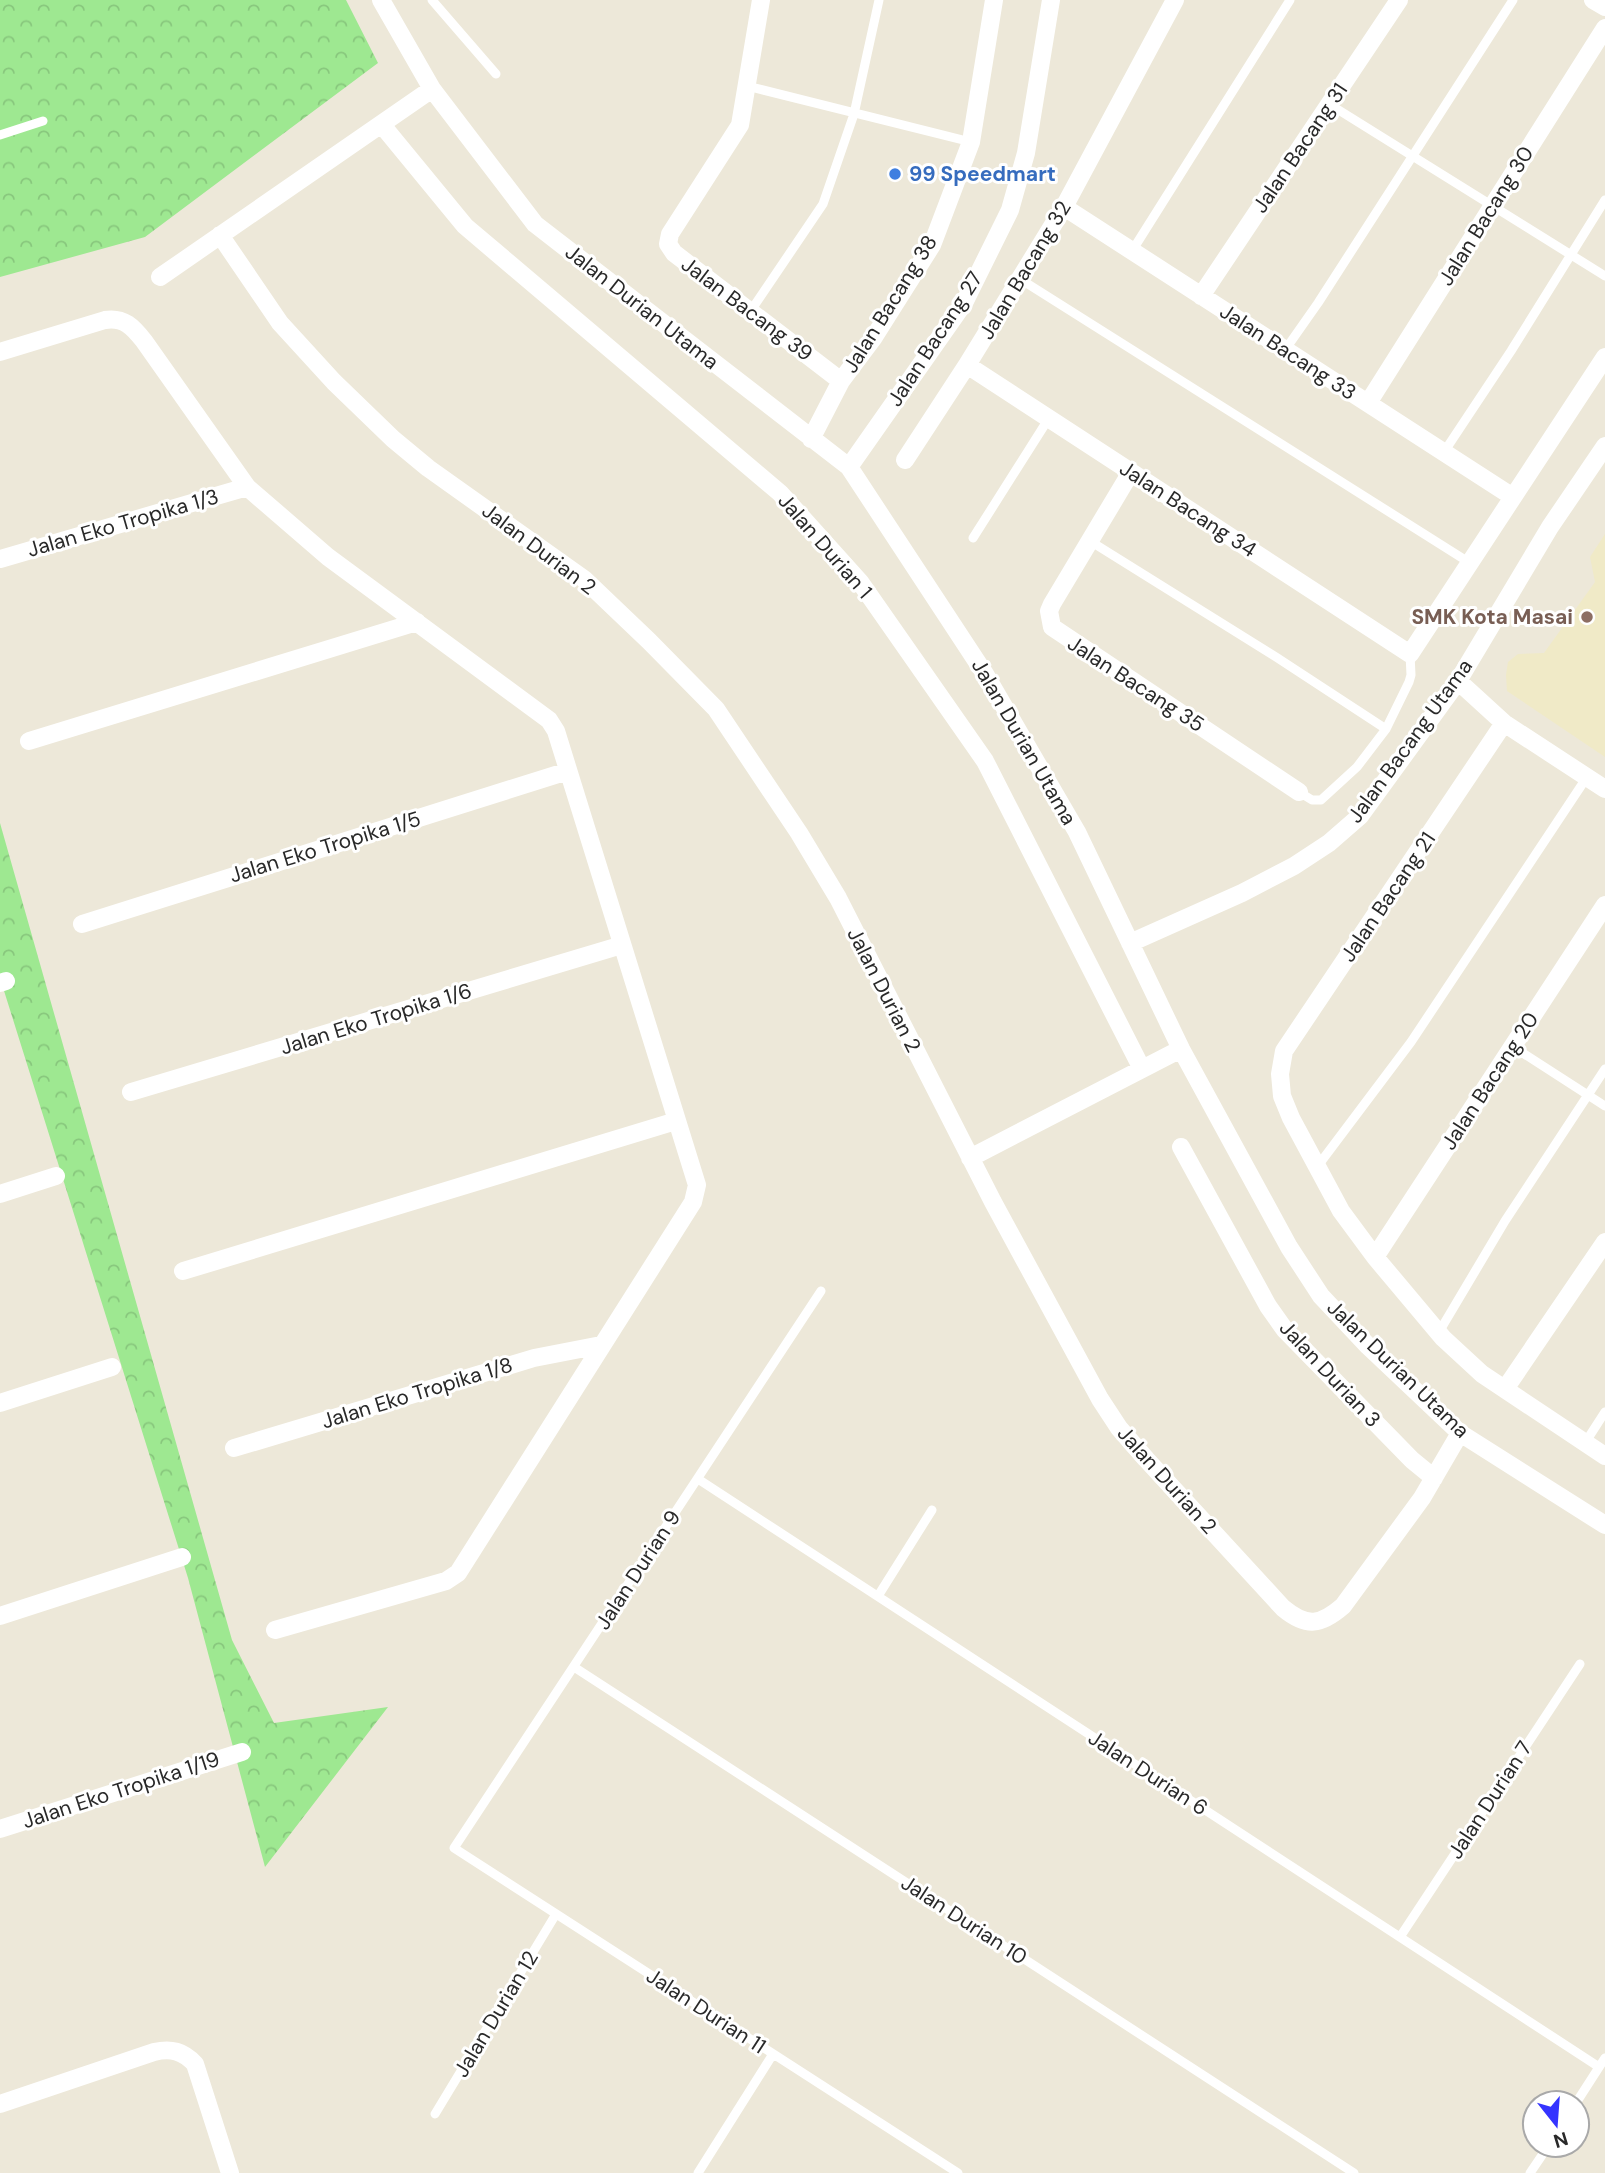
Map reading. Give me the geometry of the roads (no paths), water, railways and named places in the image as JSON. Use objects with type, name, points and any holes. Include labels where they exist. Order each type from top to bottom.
[{"type":"street","name":"Jalan Durian Utama","points":[[381,0],[432,89],[534,224],[849,467],[985,674],[1077,832],[1181,1049],[1289,1247],[1321,1296],[1368,1346],[1461,1433],[1605,1525]]},
{"type":"street","name":"Jalan Bacang 39","points":[[761,0],[740,125],[670,234],[668,244],[674,253],[841,381]]},
{"type":"street","name":"Jalan Bacang 38","points":[[811,439],[841,381],[874,337],[932,245],[971,142],[994,0]]},
{"type":"street","name":"Jalan Bacang 27","points":[[849,467],[964,303],[1010,210],[1026,153],[1051,0]]},
{"type":"street","name":"Jalan Bacang 32","points":[[905,460],[1064,207],[1175,0]]},
{"type":"street","name":"Jalan Bacang 31","points":[[1201,296],[1399,0]]},
{"type":"street","points":[[1593,0],[1605,7]]},
{"type":"street","name":"Jalan Bacang 30","points":[[1368,403],[1605,28]]},
{"type":"street","points":[[160,277],[432,89]]},
{"type":"street","name":"Jalan Durian 1","points":[[382,125],[465,226],[780,493],[860,582],[985,761],[1142,1069]]},
{"type":"street","name":"Jalan Bacang 33","points":[[1064,207],[1513,497]]},
{"type":"street","name":"Jalan Durian 2","points":[[220,235],[280,323],[334,382],[393,439],[428,468],[583,579],[716,709],[799,833],[838,898],[970,1158],[1087,1376],[1119,1428],[1283,1608],[1296,1619],[1313,1621],[1328,1619],[1343,1606],[1422,1498],[1461,1433]]},
{"type":"street","points":[[0,352],[105,320],[121,320],[128,324],[144,341],[247,487],[328,557],[549,720],[556,731],[697,1185],[695,1197],[454,1576],[446,1581],[275,1630]]},
{"type":"street","points":[[1410,654],[1605,357]]},
{"type":"street","name":"Jalan Bacang 34","points":[[967,365],[1410,654]]},
{"type":"street","name":"Jalan Bacang Utama","points":[[1130,943],[1242,893],[1294,866],[1329,843],[1360,816],[1458,681],[1550,527],[1605,446]]},
{"type":"street","name":"Jalan Bacang 35","points":[[1131,472],[1052,604],[1049,611],[1052,627],[1299,792]]},
{"type":"street","name":"Jalan Eko Tropika 1/3","points":[[0,559],[247,487]]},
{"type":"street","points":[[29,741],[417,622]]},
{"type":"street","points":[[1458,681],[1504,723],[1605,789]]},
{"type":"street","name":"Jalan Bacang 21","points":[[1317,1167],[1282,1096],[1280,1074],[1284,1052],[1504,723]]},
{"type":"street","name":"Jalan Eko Tropika 1/5","points":[[82,924],[568,771]]},
{"type":"street","name":"Jalan Bacang 20","points":[[1375,1257],[1605,905]]},
{"type":"street","name":"Jalan Eko Tropika 1/6","points":[[131,1092],[622,945]]},
{"type":"street","points":[[970,1158],[1181,1049]]},
{"type":"street","points":[[183,1271],[676,1121]]},
{"type":"street","name":"Jalan Durian 3","points":[[1181,1147],[1268,1306],[1285,1330],[1412,1460],[1434,1478]]},
{"type":"street","points":[[1317,1167],[1341,1211],[1375,1257],[1438,1332],[1482,1374],[1605,1456]]},
{"type":"street","points":[[0,1194],[56,1176]]},
{"type":"street","points":[[1504,1389],[1605,1242]]},
{"type":"street","name":"Jalan Eko Tropika 1/8","points":[[234,1448],[534,1357],[601,1345]]},
{"type":"street","points":[[0,1403],[113,1367]]},
{"type":"street","points":[[0,1616],[182,1557]]},
{"type":"street","name":"Jalan Eko Tropika 1/19","points":[[0,1829],[242,1752]]},
{"type":"street","points":[[0,2104],[154,2052],[166,2049],[178,2051],[188,2056],[195,2064],[230,2173]]},
{"type":"lane","points":[[432,0],[496,74]]},
{"type":"lane","points":[[750,312],[823,204],[854,114],[879,0]]},
{"type":"lane","points":[[1132,251],[1290,0]]},
{"type":"lane","points":[[1285,349],[1318,303],[1513,0]]},
{"type":"lane","points":[[747,86],[971,142]]},
{"type":"lane","points":[[1329,104],[1605,276]]},
{"type":"lane","points":[[0,135],[43,121]]},
{"type":"lane","points":[[1444,452],[1605,200]]},
{"type":"lane","points":[[1020,279],[1469,563]]},
{"type":"lane","points":[[973,538],[1049,418]]},
{"type":"lane","points":[[1090,541],[1386,729]]},
{"type":"lane","points":[[1299,792],[1312,800],[1326,798],[1357,767],[1386,729],[1410,678],[1410,654]]},
{"type":"lane","points":[[1317,1167],[1411,1042],[1587,777]]},
{"type":"lane","points":[[1512,1046],[1605,1106]]},
{"type":"lane","points":[[1438,1332],[1505,1221],[1605,1069]]},
{"type":"lane","name":"Jalan Durian 9","points":[[454,1848],[821,1292]]},
{"type":"lane","points":[[1585,1443],[1605,1412]]},
{"type":"lane","name":"Jalan Durian 6","points":[[698,1479],[1599,2067]]},
{"type":"lane","points":[[878,1596],[932,1510]]},
{"type":"lane","name":"Jalan Durian 7","points":[[1400,1937],[1580,1664]]},
{"type":"lane","name":"Jalan Durian 10","points":[[573,1667],[1354,2173]]},
{"type":"lane","name":"Jalan Durian 11","points":[[454,1848],[958,2173]]},
{"type":"lane","name":"Jalan Durian 12","points":[[435,2113],[556,1914]]},
{"type":"lane","points":[[698,2173],[773,2054]]},
{"type":"lane","points":[[1585,2089],[1605,2058]]},
{"type":"place","name":"99 Speedmart","points":[[895,174]]},
{"type":"place","name":"SMK Kota Masai","points":[[1587,617]]}]
